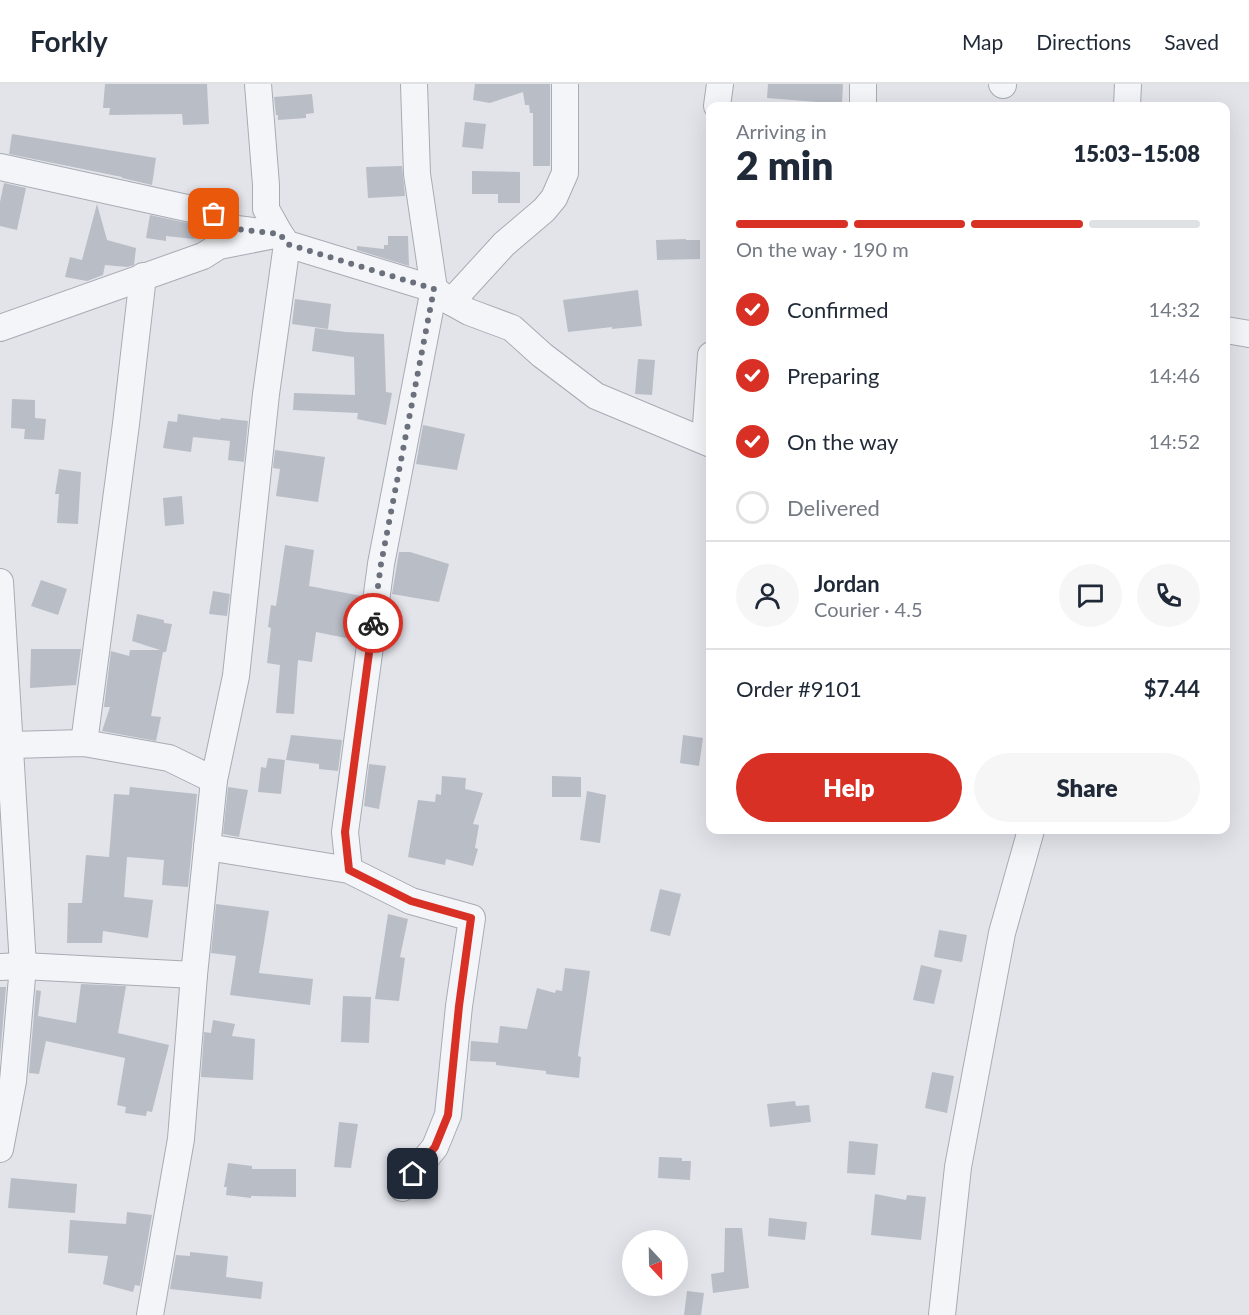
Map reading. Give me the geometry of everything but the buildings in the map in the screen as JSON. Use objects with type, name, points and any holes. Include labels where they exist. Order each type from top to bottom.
[{"type":"street","points":[[150,1315],[181,1139],[194,975],[214,780],[236,676],[284,239],[266,209],[258,84]]},
{"type":"street","points":[[349,870],[345,832],[381,564],[443,296],[417,174],[414,84]]},
{"type":"street","points":[[443,296],[544,210],[554,198],[564,173],[565,84]]},
{"type":"street","points":[[718,102],[720,84]]},
{"type":"street","points":[[863,84],[863,102]]},
{"type":"street","points":[[1127,102],[1128,84]]},
{"type":"street","points":[[0,167],[214,214],[229,228],[284,239],[443,296],[477,315],[512,328],[542,355],[596,396],[706,441]]},
{"type":"street","points":[[0,328],[203,256],[219,246],[284,239]]},
{"type":"street","points":[[84,743],[143,276]]},
{"type":"street","points":[[1230,331],[1249,334]]},
{"type":"street","points":[[0,582],[10,746],[13,1081],[0,1149]]},
{"type":"street","points":[[10,746],[84,743],[169,758],[214,780]]},
{"type":"street","points":[[942,1315],[960,1156],[1002,933],[1030,834]]},
{"type":"street","points":[[207,847],[349,870],[411,901],[471,918],[448,1115],[435,1147],[402,1188]]},
{"type":"street","points":[[11,966],[194,975]]},
{"type":"way so far","points":[[214,214],[229,228],[280,234],[287,244],[434,289],[381,564],[373,623]]},
{"type":"route","points":[[373,623],[345,832],[349,870],[411,901],[471,918],[448,1115],[435,1147],[413,1174]]}]
